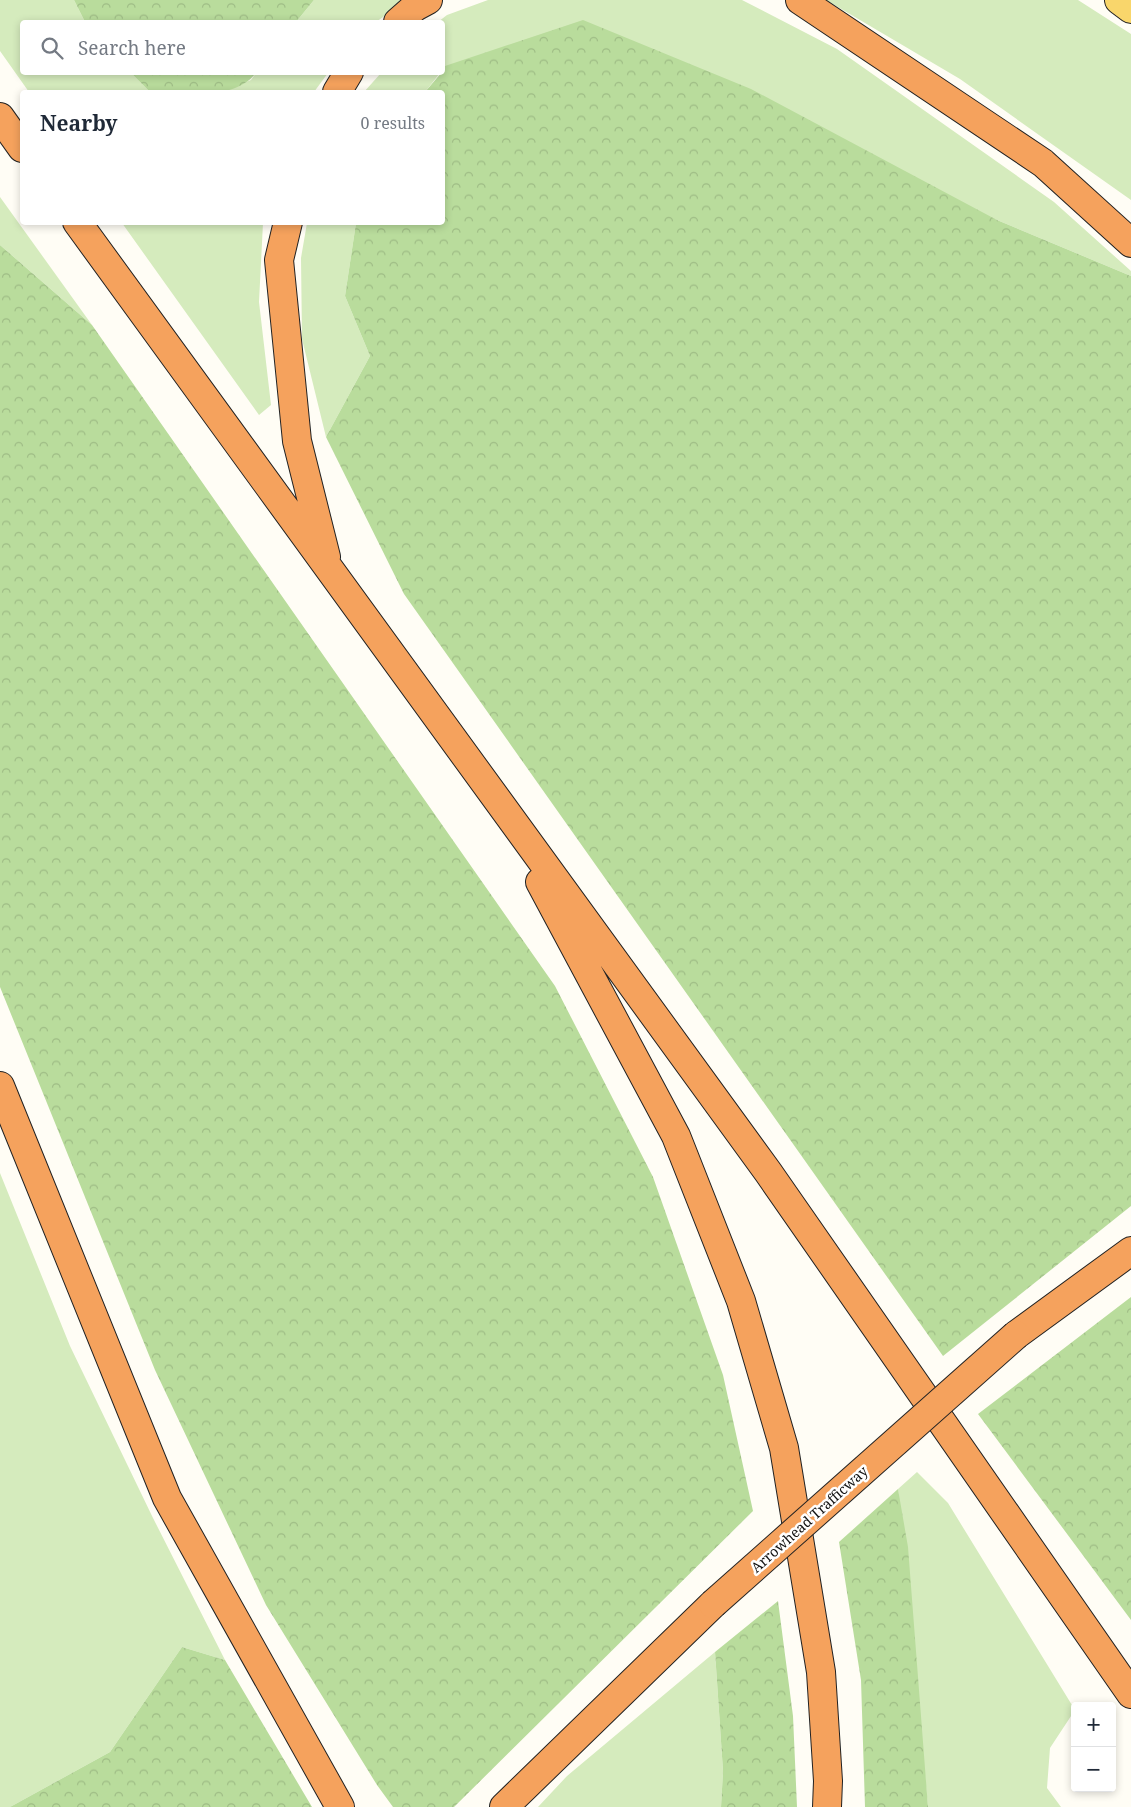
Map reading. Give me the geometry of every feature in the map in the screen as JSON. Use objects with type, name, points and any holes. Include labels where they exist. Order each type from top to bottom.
[{"type":"highway","points":[[400,20],[415,6],[428,0]]},
{"type":"highway","points":[[800,0],[1043,163],[1131,243]]},
{"type":"highway","points":[[338,90],[347,75]]},
{"type":"highway","points":[[0,117],[20,145]]},
{"type":"highway","points":[[79,225],[768,1172],[1131,1694]]},
{"type":"highway","points":[[287,225],[279,260],[297,441],[330,570]]},
{"type":"highway","points":[[485,783],[676,1136],[741,1301],[784,1448],[821,1672],[828,1781],[827,1807]]},
{"type":"highway","points":[[0,1086],[167,1498],[340,1807]]},
{"type":"highway","name":"Arrowhead Trafficway","points":[[504,1807],[713,1604],[1016,1335],[1131,1251]]},
{"type":"main road","points":[[1119,0],[1131,9]]},
{"type":"green space","points":[[0,0],[74,0],[84,20],[20,20],[20,75],[133,75],[148,90],[28,90],[0,51]]},
{"type":"green space","points":[[74,0],[314,0],[298,20],[84,20]]},
{"type":"green space","points":[[314,0],[407,0],[379,20],[298,20]]},
{"type":"green space","points":[[488,0],[742,0],[837,49],[1054,202],[1131,271],[1131,276],[997,220],[445,66],[445,20],[441,20],[447,15]]},
{"type":"green space","points":[[826,0],[1078,0],[1131,34],[1131,200],[960,79]]},
{"type":"green space","points":[[583,20],[751,89],[997,220],[1131,276],[1131,1206],[943,1356],[404,594],[326,437],[370,356],[345,296],[356,225],[445,225],[445,90],[427,90],[439,75],[445,75],[445,66]]},
{"type":"green space","points":[[133,75],[254,75],[246,82],[228,90],[148,90]]},
{"type":"green space","points":[[255,75],[327,75],[315,90],[226,90],[251,80]]},
{"type":"green space","points":[[379,75],[438,75],[427,90],[366,90]]},
{"type":"green space","points":[[0,197],[92,325],[0,245]]},
{"type":"green space","points":[[123,225],[263,225],[259,302],[271,405],[259,415]]},
{"type":"green space","points":[[307,225],[356,225],[345,296],[370,356],[326,437],[302,339],[301,258]]},
{"type":"green space","points":[[0,245],[92,325],[555,986],[653,1177],[723,1375],[753,1511],[454,1807],[393,1807],[377,1785],[266,1605],[155,1370],[0,987]]},
{"type":"green space","points":[[0,1173],[70,1346],[153,1518],[225,1660],[182,1647],[110,1752],[10,1807],[0,1807]]},
{"type":"green space","points":[[1131,1297],[1131,1620],[978,1414]]},
{"type":"green space","points":[[917,1472],[948,1503],[1071,1703],[1071,1716],[1050,1748],[1047,1788],[1061,1807],[928,1807],[898,1489]]},
{"type":"green space","points":[[898,1489],[908,1547],[928,1807],[865,1807],[861,1680],[839,1542]]},
{"type":"green space","points":[[778,1601],[793,1716],[797,1807],[721,1807],[723,1771],[715,1652]]},
{"type":"green space","points":[[182,1647],[225,1660],[312,1807],[10,1807],[110,1752]]},
{"type":"green space","points":[[715,1652],[723,1771],[721,1807],[538,1807],[567,1776]]}]
